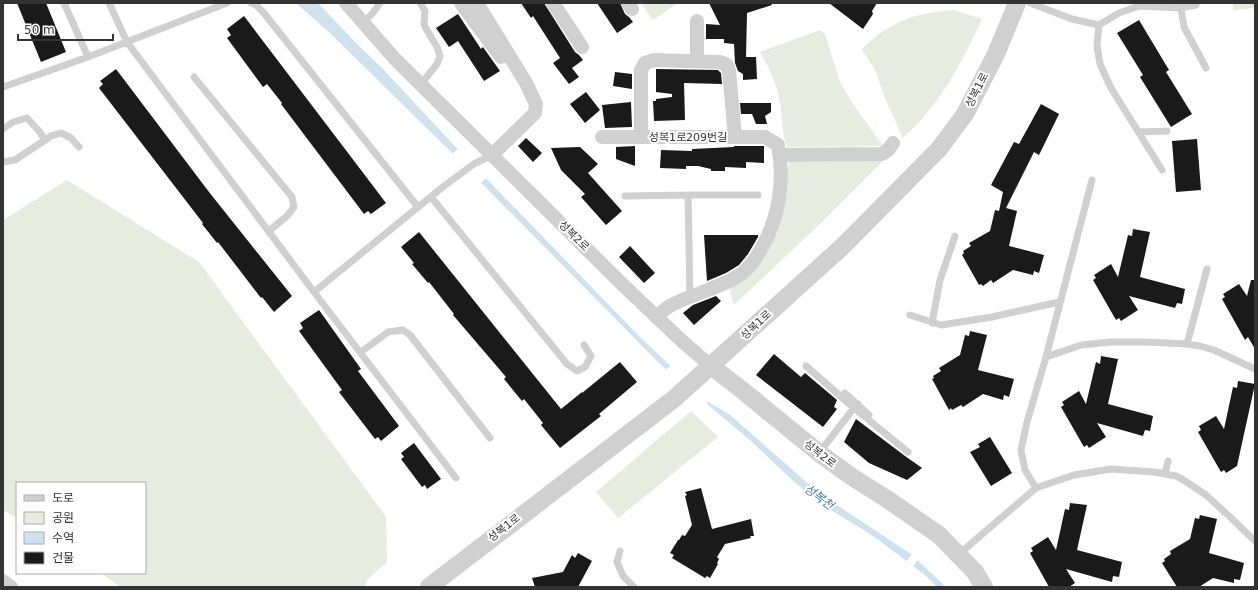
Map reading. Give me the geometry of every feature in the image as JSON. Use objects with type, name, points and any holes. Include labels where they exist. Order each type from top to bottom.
[{"type":"street","name":"성복2로","points":[[346,3],[362,23],[396,59],[683,342],[705,371],[742,390],[819,454],[919,520],[939,535],[975,572],[984,587]]},
{"type":"street","points":[[461,3],[504,61],[513,78],[526,82]]},
{"type":"street","points":[[477,3],[526,82],[536,104],[535,113],[492,155]]},
{"type":"street","points":[[552,3],[582,48]]},
{"type":"street","name":"성복1로","points":[[429,587],[675,398],[843,246],[939,149],[965,114],[996,54],[1017,3]]},
{"type":"street","points":[[697,21],[697,61]]},
{"type":"street","name":"성복1로209번길","points":[[641,137],[641,70],[645,63],[654,60],[720,62],[727,65],[729,71],[735,137]]},
{"type":"street","name":"성복1로209번길","points":[[602,137],[765,137],[778,145],[780,155]]},
{"type":"street","points":[[656,317],[668,308],[690,297],[739,276],[751,265],[767,239],[776,212],[781,178],[780,155],[882,154],[893,144]]},
{"type":"street","points":[[3,581],[11,587]]},
{"type":"lane","points":[[64,3],[88,57]]},
{"type":"lane","points":[[109,3],[127,42],[314,292],[456,478]]},
{"type":"lane","points":[[3,87],[88,57],[227,3]]},
{"type":"lane","points":[[250,3],[256,5],[263,12],[418,207]]},
{"type":"lane","points":[[362,23],[372,14],[380,3]]},
{"type":"lane","points":[[420,3],[425,11],[424,27],[438,46],[440,56],[437,64],[421,84]]},
{"type":"lane","points":[[1030,3],[1072,19],[1099,25],[1119,13],[1138,6],[1180,6],[1196,5],[1197,3]]},
{"type":"lane","points":[[1180,6],[1184,27],[1206,68]]},
{"type":"lane","points":[[1099,25],[1097,46],[1100,64],[1111,88],[1162,170]]},
{"type":"lane","points":[[194,78],[292,197],[294,208],[269,231]]},
{"type":"lane","points":[[3,129],[13,122],[27,118],[45,140]]},
{"type":"lane","points":[[1139,132],[1167,131]]},
{"type":"lane","points":[[3,162],[14,160],[51,136],[61,134],[71,138],[79,147]]},
{"type":"lane","points":[[314,292],[444,186],[474,164],[492,155]]},
{"type":"lane","points":[[1036,488],[1025,470],[1021,450],[1027,422],[1046,357],[1059,302],[1092,180]]},
{"type":"lane","points":[[688,195],[690,297]]},
{"type":"lane","points":[[625,196],[758,195]]},
{"type":"lane","points":[[431,197],[567,364],[577,371],[585,367],[591,356],[584,345]]},
{"type":"lane","points":[[932,323],[940,280],[955,236]]},
{"type":"lane","points":[[1187,344],[1207,269]]},
{"type":"lane","points":[[910,315],[940,325],[992,318],[1059,302]]},
{"type":"lane","points":[[361,352],[388,332],[402,330],[410,335],[490,438]]},
{"type":"lane","points":[[1046,357],[1081,345],[1111,342],[1187,344],[1214,350],[1255,370]]},
{"type":"lane","points":[[806,366],[856,406],[908,452]]},
{"type":"lane","points":[[845,393],[856,406],[869,415]]},
{"type":"lane","points":[[819,454],[856,406]]},
{"type":"lane","points":[[1165,474],[1168,461]]},
{"type":"lane","points":[[959,554],[1036,488],[1074,475],[1111,469],[1154,472],[1182,479],[1206,495],[1255,541]]},
{"type":"lane","points":[[620,551],[617,562],[623,576],[634,587]]},
{"type":"green space","points":[[641,3],[678,3],[653,20]]},
{"type":"green space","points":[[1233,3],[1255,3],[1255,8],[1233,10]]},
{"type":"green space","points":[[954,10],[982,19],[958,68],[939,98],[916,126],[903,138],[884,96],[876,72],[862,49],[872,39],[893,25],[904,20],[927,13]]},
{"type":"green space","points":[[820,30],[825,34],[840,82],[853,104],[883,146],[787,147],[778,93],[766,62],[760,52]]},
{"type":"green space","points":[[883,161],[821,223],[734,305],[729,287],[741,279],[784,186],[789,162]]},
{"type":"green space","points":[[67,180],[199,262],[386,517],[387,562],[369,578],[364,587],[120,587],[102,574],[146,574],[146,482],[16,482],[16,517],[3,510],[3,220]]},
{"type":"green space","points":[[691,411],[718,437],[618,518],[596,492]]},
{"type":"water","name":"성복천","points":[[296,3],[318,3],[639,336],[710,403],[729,414],[819,493],[911,554],[946,587],[937,587],[926,576],[876,538],[820,503],[791,479],[752,442],[660,364],[447,148],[332,35]]},
{"type":"pier","points":[[459,148],[487,177],[479,185],[451,155]]},
{"type":"pier","points":[[672,364],[710,400],[704,406],[665,371]]},
{"type":"pier","points":[[913,553],[919,558],[912,568],[905,563]]},
{"type":"building","points":[[17,3],[46,3],[66,52],[41,62]]},
{"type":"building","points":[[521,3],[544,3],[575,52],[583,60],[572,68],[579,77],[569,84],[553,63],[560,58],[533,16],[531,18]]},
{"type":"building","points":[[597,3],[620,3],[625,14],[633,22],[617,33]]},
{"type":"building","points":[[709,3],[771,3],[772,5],[747,13],[746,57],[756,57],[757,79],[743,80],[743,74],[738,71],[735,63],[734,44],[724,43],[724,39],[706,39],[706,24],[720,25]]},
{"type":"building","points":[[829,3],[877,3],[872,11],[873,14],[863,29]]},
{"type":"building","points":[[458,14],[481,49],[483,47],[500,71],[484,81],[458,41],[449,47],[436,28]]},
{"type":"building","points":[[244,16],[386,203],[371,214],[368,211],[364,214],[281,104],[282,103],[267,84],[263,87],[227,38],[231,35],[227,29]]},
{"type":"building","points":[[1139,20],[1169,70],[1166,72],[1192,114],[1171,127],[1140,77],[1143,75],[1117,33]]},
{"type":"building","points":[[116,69],[209,192],[292,296],[274,312],[202,224],[203,223],[99,88],[103,84],[100,81]]},
{"type":"building","points":[[656,69],[718,70],[721,73],[722,84],[684,83],[685,120],[654,121],[653,101],[656,101],[656,99],[672,97],[672,94],[656,92]]},
{"type":"building","points":[[615,72],[632,74],[632,89],[613,86]]},
{"type":"building","points":[[586,92],[600,110],[585,123],[570,104]]},
{"type":"building","points":[[631,102],[632,127],[605,128],[602,105]]},
{"type":"building","points":[[740,103],[771,103],[771,112],[765,116],[767,124],[756,124],[752,114],[741,114]]},
{"type":"building","points":[[1041,104],[1059,114],[1039,155],[1034,152],[1006,208],[1017,211],[1009,246],[1044,255],[1039,273],[1034,271],[1033,275],[1013,270],[993,283],[991,280],[983,286],[981,284],[979,285],[962,255],[964,253],[963,251],[971,246],[969,243],[990,231],[995,210],[999,211],[1003,192],[991,185],[1014,142],[1019,144]]},
{"type":"building","points":[[526,138],[542,153],[533,162],[518,146]]},
{"type":"building","points":[[1197,139],[1201,190],[1176,192],[1172,141]]},
{"type":"building","points":[[635,146],[635,166],[616,159],[616,147]]},
{"type":"building","points":[[734,146],[764,146],[764,163],[746,162],[746,168],[725,167],[725,171],[711,171],[711,169],[698,166],[686,166],[686,169],[660,168],[661,150],[692,151],[692,149]]},
{"type":"building","points":[[580,147],[598,164],[588,173],[622,211],[606,225],[581,197],[585,194],[561,170],[551,148]]},
{"type":"building","points":[[1133,229],[1150,232],[1140,277],[1185,289],[1182,304],[1177,303],[1175,308],[1129,296],[1138,310],[1121,321],[1119,318],[1116,320],[1093,280],[1096,278],[1094,275],[1111,264],[1118,277],[1128,235],[1132,236]]},
{"type":"building","points":[[419,232],[561,409],[620,362],[637,382],[599,414],[601,416],[560,448],[541,425],[543,423],[524,399],[522,401],[504,379],[506,377],[453,315],[454,314],[429,282],[428,283],[412,264],[414,263],[401,247]]},
{"type":"building","points":[[704,235],[758,235],[758,237],[748,254],[739,265],[726,273],[707,281]]},
{"type":"building","points":[[630,246],[655,273],[644,283],[619,257]]},
{"type":"building","points":[[1251,280],[1255,280],[1255,349],[1248,337],[1245,340],[1222,299],[1225,297],[1223,294],[1239,284],[1247,296]]},
{"type":"building","points":[[716,296],[721,301],[694,325],[683,313],[693,305]]},
{"type":"building","points":[[319,310],[361,369],[358,371],[399,426],[381,441],[378,437],[375,439],[339,392],[342,390],[299,331],[303,328],[300,323]]},
{"type":"building","points":[[970,331],[987,335],[978,370],[1014,379],[1009,397],[1004,395],[1003,400],[983,394],[963,407],[961,405],[949,410],[932,379],[934,378],[933,376],[941,371],[939,368],[960,355],[965,335],[969,336]]},
{"type":"building","points":[[774,354],[801,377],[805,373],[837,400],[834,407],[837,409],[823,427],[756,375]]},
{"type":"building","points":[[1101,356],[1118,359],[1108,404],[1153,416],[1150,431],[1145,430],[1143,436],[1097,423],[1106,437],[1089,448],[1087,445],[1084,447],[1061,407],[1064,405],[1062,402],[1079,391],[1086,404],[1096,362],[1100,364]]},
{"type":"building","points":[[1238,381],[1255,384],[1237,466],[1226,473],[1224,470],[1221,472],[1198,432],[1201,430],[1199,426],[1216,416],[1224,429],[1233,387],[1237,388]]},
{"type":"building","points":[[856,419],[922,468],[907,480],[869,463],[844,442]]},
{"type":"building","points":[[990,437],[1012,473],[991,486],[970,452],[980,447],[978,444]]},
{"type":"building","points":[[414,443],[441,479],[427,489],[425,485],[422,487],[401,459],[404,457],[401,453]]},
{"type":"building","points":[[701,488],[712,529],[751,519],[754,536],[725,544],[717,557],[719,559],[718,564],[710,578],[707,576],[705,578],[672,558],[674,555],[670,553],[678,540],[682,535],[685,536],[692,525],[685,496],[687,495],[685,492]]},
{"type":"building","points":[[1070,503],[1087,505],[1077,550],[1122,562],[1119,577],[1113,576],[1112,582],[1066,569],[1075,583],[1069,587],[1049,587],[1030,553],[1033,551],[1031,548],[1048,537],[1056,550],[1065,509],[1069,510]]},
{"type":"building","points":[[1200,515],[1217,519],[1209,553],[1244,563],[1240,580],[1234,579],[1234,583],[1213,578],[1199,587],[1177,587],[1162,563],[1165,561],[1164,559],[1171,554],[1170,551],[1190,539],[1195,518],[1199,519]]},
{"type":"building","points":[[578,553],[592,561],[578,587],[535,587],[532,578],[563,572],[572,555],[575,558]]}]
